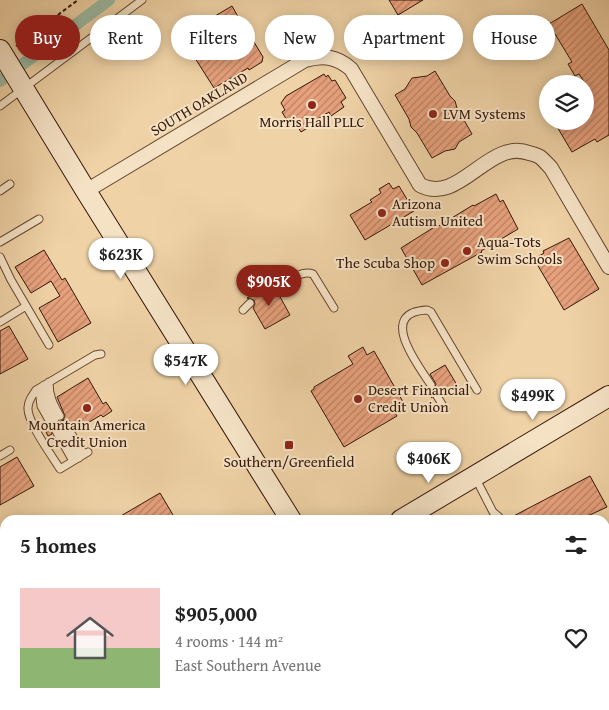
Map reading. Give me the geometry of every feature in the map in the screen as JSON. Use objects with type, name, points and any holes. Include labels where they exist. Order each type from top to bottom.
[{"type":"main road","points":[[4,56],[288,515]]},
{"type":"main road","points":[[410,515],[606,400]]},
{"type":"street","name":"SOUTH OAKLAND","points":[[86,191],[305,60],[319,56],[333,57],[351,69],[420,185],[429,190],[444,190],[506,151],[521,150],[540,156],[551,168],[609,267]]},
{"type":"lane","points":[[0,106],[22,86],[142,0]]},
{"type":"lane","points":[[0,192],[10,184]]},
{"type":"lane","points":[[0,242],[39,219]]},
{"type":"lane","points":[[0,257],[10,280],[49,345]]},
{"type":"lane","points":[[275,289],[301,274],[310,273],[313,274],[334,308]]},
{"type":"lane","points":[[243,310],[250,303]]},
{"type":"lane","points":[[0,322],[26,306]]},
{"type":"lane","points":[[431,385],[411,356],[402,328],[402,323],[408,316],[413,312],[421,310],[431,312],[477,390]]},
{"type":"lane","points":[[81,456],[60,469],[30,419],[28,409],[30,398],[44,386],[95,355],[101,354]]},
{"type":"lane","points":[[44,386],[49,394],[55,419],[41,406],[44,386]]},
{"type":"lane","points":[[437,396],[445,409]]},
{"type":"lane","points":[[81,456],[61,428],[81,456]]},
{"type":"lane","points":[[0,456],[10,450]]},
{"type":"lane","points":[[475,477],[493,512],[497,515]]},
{"type":"path","points":[[4,56],[78,0]]},
{"type":"building","points":[[389,0],[423,0],[398,15]]},
{"type":"building","points":[[582,4],[609,50],[609,135],[597,142],[595,139],[572,152],[559,130],[594,130],[594,75],[574,75],[568,64],[572,62],[555,34],[555,20]]},
{"type":"building","points":[[232,6],[237,15],[217,15]]},
{"type":"building","points":[[255,44],[263,57],[262,62],[214,88],[196,60],[255,60]]},
{"type":"building","name":"LVM Systems","points":[[435,71],[455,101],[472,134],[459,142],[455,149],[445,151],[432,158],[417,133],[411,127],[409,119],[395,95],[405,89],[412,78],[427,76]]},
{"type":"building","name":"Morris Hall PLLC","points":[[324,74],[326,77],[328,75],[332,81],[335,80],[346,98],[341,102],[344,107],[331,116],[329,112],[301,132],[296,124],[291,127],[282,112],[285,110],[281,103],[286,96]]},
{"type":"building","name":"Arizona Autism United","points":[[389,183],[393,189],[399,186],[414,211],[365,240],[350,215],[372,202],[370,200],[381,193],[379,189]]},
{"type":"building","points":[[496,194],[500,202],[503,200],[518,229],[482,252],[422,285],[401,248],[436,226]]},
{"type":"building","points":[[569,238],[599,289],[564,310],[534,259],[544,253],[543,251]]},
{"type":"building","points":[[44,250],[62,280],[65,278],[91,323],[58,342],[39,308],[60,296],[51,281],[31,293],[15,267]]},
{"type":"building","points":[[272,283],[270,291],[273,294],[278,293],[290,315],[265,329],[253,308],[254,300],[247,298]]},
{"type":"building","points":[[9,326],[28,359],[0,374],[0,331]]},
{"type":"building","name":"Desert Financial Credit Union","points":[[363,347],[367,355],[374,351],[406,407],[395,413],[397,416],[344,447],[311,391],[314,387],[353,364],[348,356]]},
{"type":"building","points":[[445,365],[457,385],[442,394],[439,391],[435,391],[432,394],[432,398],[426,388],[434,390],[436,384],[430,374]]},
{"type":"building","name":"Mountain America Credit Union","points":[[88,378],[103,404],[106,402],[112,411],[103,417],[101,415],[76,430],[71,422],[64,420],[52,428],[52,434],[48,436],[43,426],[52,427],[63,420],[65,416],[57,397]]},
{"type":"building","points":[[17,457],[34,486],[0,505],[0,467]]},
{"type":"building","points":[[590,476],[607,507],[590,515],[516,515]]},
{"type":"building","points":[[160,493],[173,515],[123,515]]},
{"type":"waterway","points":[[0,81],[109,0]]},
{"type":"place","name":"Morris Hall PLLC","points":[[312,105]]},
{"type":"place","name":"LVM Systems","points":[[433,114]]},
{"type":"place","name":"Arizona Autism United","points":[[382,213]]},
{"type":"place","name":"Aqua-Tots Swim Schools","points":[[467,251]]},
{"type":"place","name":"The Scuba Shop","points":[[445,263]]},
{"type":"place","name":"Desert Financial Credit Union","points":[[358,399]]},
{"type":"place","name":"Mountain America Credit Union","points":[[87,408]]},
{"type":"place","name":"Southern/Greenfield","points":[[289,445]]}]
